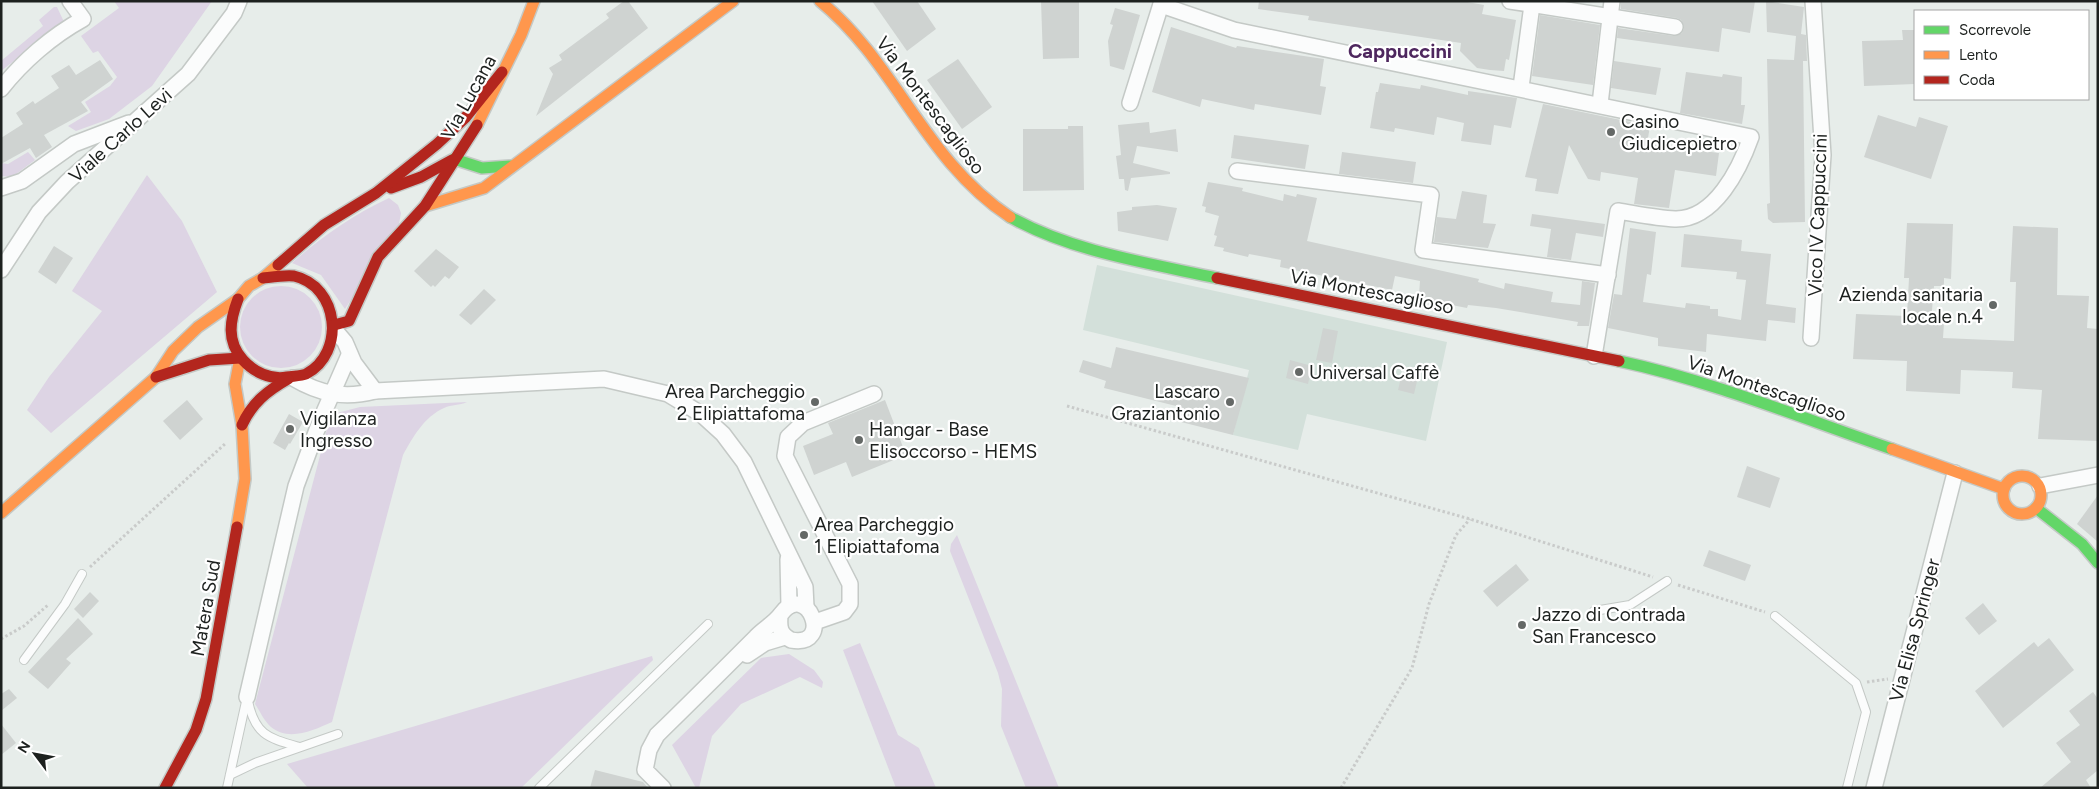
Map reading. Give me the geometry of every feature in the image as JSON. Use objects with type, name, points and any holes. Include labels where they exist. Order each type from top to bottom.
[{"type":"main road","name":"Via Lucana","points":[[334,327],[349,321],[378,257],[425,206],[454,158],[477,125],[534,1]]},
{"type":"main road","points":[[425,206],[484,188],[733,1]]},
{"type":"main road","name":"Via Montescaglioso","points":[[820,1],[841,17],[854,32],[949,165],[967,184],[1006,213],[1043,234],[1084,248],[1151,264],[1651,368],[1725,391],[2004,489]]},
{"type":"main road","points":[[1,513],[156,377],[173,351],[198,327],[238,299],[249,286],[263,278],[324,225],[376,193],[464,118],[502,72]]},
{"type":"main road","points":[[376,193],[421,177],[454,158],[484,169],[514,166]]},
{"type":"main road","points":[[243,429],[248,411],[258,396],[316,366],[329,350],[334,327],[328,303],[315,286],[304,279],[291,275],[263,278]]},
{"type":"main road","points":[[238,299],[230,320],[233,346],[240,358],[252,370],[268,377],[290,378]]},
{"type":"main road","points":[[156,377],[209,360],[240,358]]},
{"type":"main road","name":"Matera Sud","points":[[165,788],[196,730],[206,699],[245,479],[243,429],[235,384],[240,358]]},
{"type":"main road","points":[[2018,476],[2031,477],[2040,486],[2042,499],[2036,508],[2023,514],[2012,511],[2004,501],[2004,489],[2012,478],[2018,476]]},
{"type":"main road","points":[[2036,508],[2082,544],[2098,563]]},
{"type":"street","points":[[1,89],[15,71],[68,27],[83,19],[70,1]]},
{"type":"street","name":"Viale Carlo Levi","points":[[1,270],[39,212],[67,182],[188,74],[234,13],[240,1]]},
{"type":"street","points":[[1510,1],[1675,27]]},
{"type":"street","points":[[1600,104],[1612,1]]},
{"type":"street","name":"Vico IV Cappuccini","points":[[1811,338],[1823,155],[1813,1]]},
{"type":"street","points":[[1130,103],[1162,3],[1234,30],[1521,87],[1658,119],[1751,137],[1743,160],[1729,184],[1706,210],[1677,219],[1618,211],[1594,356]]},
{"type":"street","points":[[1521,87],[1529,3]]},
{"type":"street","points":[[1,188],[22,181],[74,144],[140,118]]},
{"type":"street","points":[[1237,171],[1431,195],[1422,250],[1608,275]]},
{"type":"street","points":[[334,327],[345,342],[349,355],[375,391]]},
{"type":"street","points":[[248,697],[296,486],[331,394],[349,355]]},
{"type":"street","points":[[290,378],[310,388],[331,394],[358,395],[375,391],[604,378],[668,394],[701,414],[723,434],[744,462],[805,587],[811,614],[812,633],[805,639],[798,641],[785,637],[765,643],[724,669]]},
{"type":"street","points":[[663,788],[645,770],[649,750],[657,735],[760,632],[784,611],[800,605],[811,614],[844,612],[850,604],[850,584],[785,456],[788,437],[803,423],[874,394]]},
{"type":"street","name":"Via Elisa Springer","points":[[1874,788],[1955,473]]},
{"type":"street","points":[[2040,486],[2098,476]]},
{"type":"street","points":[[785,637],[779,627],[790,588],[787,550]]},
{"type":"lane","points":[[24,660],[65,604],[82,574]]},
{"type":"lane","points":[[1594,611],[1630,605],[1667,581]]},
{"type":"lane","points":[[1775,616],[1856,683],[1866,712],[1847,788]]},
{"type":"lane","points":[[539,788],[708,624]]},
{"type":"lane","points":[[248,697],[256,725],[264,735],[299,747]]},
{"type":"lane","points":[[227,788],[248,697]]},
{"type":"lane","points":[[230,775],[255,762],[338,734]]},
{"type":"path","points":[[1068,406],[1470,519],[1775,616]]},
{"type":"path","points":[[82,574],[243,429]]},
{"type":"path","points":[[1341,788],[1412,668],[1429,604],[1456,535],[1470,519]]},
{"type":"path","points":[[1,639],[24,626],[53,600]]},
{"type":"path","points":[[1856,683],[1902,677]]},
{"type":"shaded area","points":[[114,1],[212,1],[152,86],[109,119],[76,131],[68,126],[91,112],[85,102],[110,86],[117,77],[98,51],[93,53],[81,36],[119,8]]},
{"type":"shaded area","points":[[54,7],[57,7],[64,22],[1,71],[1,61],[43,26],[39,20]]},
{"type":"shaded area","points":[[28,152],[35,160],[12,177],[1,176],[1,163],[8,164]]},
{"type":"shaded area","points":[[147,175],[182,221],[217,292],[51,433],[27,410],[49,377],[102,311],[72,291]]},
{"type":"shaded area","points":[[389,198],[398,205],[401,213],[399,224],[345,309],[321,275],[292,263],[338,227]]},
{"type":"shaded area","points":[[1097,265],[1447,342],[1426,441],[1307,414],[1298,450],[1233,435],[1249,370],[1083,330]]},
{"type":"shaded area","points":[[281,286],[297,289],[310,298],[319,311],[322,327],[319,343],[310,356],[297,365],[281,368],[265,365],[252,356],[243,343],[240,327],[243,311],[252,298],[265,289]]},
{"type":"shaded area","points":[[467,402],[447,407],[437,412],[425,422],[403,455],[332,722],[293,734],[286,734],[271,727],[255,704],[328,425],[337,413],[360,407]]},
{"type":"shaded area","points":[[957,535],[1059,788],[1026,788],[1001,726],[1002,689],[998,673],[950,551],[951,544]]},
{"type":"shaded area","points":[[860,643],[898,735],[919,748],[936,788],[896,788],[843,650]]},
{"type":"shaded area","points":[[789,654],[814,670],[823,682],[822,688],[800,677],[741,704],[712,736],[699,788],[696,788],[672,745],[761,658]]},
{"type":"shaded area","points":[[652,656],[653,660],[521,788],[308,788],[287,764]]},
{"type":"building","points":[[624,1],[628,1],[648,28],[536,116],[553,74],[549,68],[562,60],[559,55],[609,18],[606,14]]},
{"type":"building","points":[[872,1],[917,1],[936,29],[907,51]]},
{"type":"building","points":[[1041,1],[1079,1],[1079,58],[1043,59]]},
{"type":"building","points":[[1259,1],[1462,1],[1484,5],[1482,14],[1516,20],[1509,60],[1506,59],[1504,71],[1490,70],[1477,68],[1460,51],[1461,43],[1308,20],[1309,16],[1258,9]]},
{"type":"building","points":[[1621,1],[1755,1],[1750,33],[1722,28],[1719,52],[1617,38],[1618,28],[1674,36],[1682,33],[1684,28],[1681,20],[1677,18],[1621,9]]},
{"type":"building","points":[[1766,1],[1804,7],[1801,34],[1806,35],[1807,61],[1803,61],[1805,222],[1773,223],[1768,219],[1767,204],[1770,203],[1767,59],[1794,60],[1796,36],[1767,32]]},
{"type":"building","points":[[1115,8],[1140,15],[1124,70],[1110,66],[1108,41],[1113,25],[1110,24]]},
{"type":"building","points":[[1540,15],[1600,25],[1593,85],[1532,76]]},
{"type":"building","points":[[1171,27],[1236,48],[1237,46],[1324,59],[1320,86],[1326,87],[1321,115],[1255,104],[1254,110],[1202,99],[1200,107],[1152,92]]},
{"type":"building","points":[[1902,30],[1914,30],[1914,84],[1864,86],[1862,41],[1903,40]]},
{"type":"building","points":[[958,59],[992,107],[962,129],[927,80]]},
{"type":"building","points":[[100,60],[113,79],[81,102],[88,111],[44,135],[52,147],[36,158],[30,148],[1,164],[1,138],[23,124],[16,113],[33,101],[35,104],[59,88],[51,76],[69,65],[76,75]]},
{"type":"building","points":[[1614,61],[1661,68],[1656,95],[1611,88]]},
{"type":"building","points":[[1686,72],[1722,77],[1723,74],[1742,77],[1741,105],[1745,105],[1742,124],[1680,113]]},
{"type":"building","points":[[1380,83],[1420,89],[1421,85],[1468,95],[1468,91],[1517,98],[1511,128],[1494,125],[1491,145],[1461,141],[1464,123],[1437,117],[1434,135],[1395,128],[1394,132],[1370,128],[1376,92],[1378,92]]},
{"type":"building","points":[[1543,104],[1650,126],[1647,144],[1719,153],[1716,176],[1675,170],[1669,208],[1634,204],[1638,178],[1601,172],[1600,181],[1588,179],[1569,145],[1558,194],[1535,191],[1537,179],[1525,177]]},
{"type":"building","points":[[1878,115],[1916,127],[1919,117],[1948,126],[1931,179],[1864,157]]},
{"type":"building","points":[[1149,122],[1150,133],[1176,129],[1178,152],[1137,146],[1133,163],[1170,172],[1170,174],[1131,178],[1128,191],[1125,190],[1124,179],[1119,179],[1116,156],[1121,155],[1118,125]]},
{"type":"building","points":[[1068,126],[1083,126],[1084,190],[1023,191],[1023,129],[1068,129]]},
{"type":"building","points":[[1234,135],[1309,145],[1305,169],[1231,158]]},
{"type":"building","points":[[1342,152],[1416,162],[1413,183],[1339,174]]},
{"type":"building","points":[[1208,182],[1243,188],[1242,191],[1283,201],[1284,194],[1296,197],[1297,194],[1317,198],[1307,241],[1479,279],[1478,282],[1504,289],[1505,283],[1553,292],[1551,302],[1580,305],[1582,281],[1595,283],[1589,326],[1577,326],[1578,322],[1496,308],[1468,305],[1467,308],[1421,299],[1422,296],[1419,295],[1420,281],[1395,276],[1392,290],[1280,267],[1281,260],[1249,254],[1248,257],[1223,251],[1224,248],[1214,246],[1217,236],[1214,235],[1219,216],[1205,212],[1206,207],[1202,206]]},
{"type":"building","points":[[1462,191],[1487,195],[1483,223],[1496,224],[1488,248],[1434,242],[1437,217],[1456,219]]},
{"type":"building","points":[[1157,205],[1177,208],[1168,241],[1118,231],[1117,212],[1132,210],[1132,207]]},
{"type":"building","points":[[1532,214],[1605,224],[1603,237],[1576,233],[1571,260],[1547,257],[1551,229],[1530,226]]},
{"type":"building","points":[[1907,223],[1953,224],[1951,279],[1944,278],[1944,286],[1934,286],[1931,322],[1944,323],[1943,338],[2014,341],[2016,282],[2010,282],[2013,226],[2058,228],[2057,295],[2089,296],[2087,328],[2098,329],[2098,441],[2038,439],[2042,390],[2012,388],[2013,372],[1961,370],[1960,394],[1906,391],[1907,361],[1853,359],[1856,314],[1907,316],[1909,278],[1904,278]]},
{"type":"building","points":[[1630,228],[1656,232],[1651,275],[1647,274],[1643,302],[1685,308],[1686,303],[1710,306],[1710,309],[1718,309],[1718,316],[1741,320],[1746,280],[1736,279],[1737,272],[1681,267],[1684,234],[1742,240],[1741,251],[1771,254],[1766,304],[1796,308],[1795,323],[1768,320],[1766,341],[1707,334],[1706,352],[1658,346],[1658,338],[1608,328],[1614,294],[1622,295]]},
{"type":"building","points":[[54,246],[73,258],[56,284],[38,272]]},
{"type":"building","points":[[436,249],[459,267],[449,279],[445,276],[435,287],[433,285],[431,287],[414,271]]},
{"type":"building","points":[[484,289],[496,300],[471,325],[459,315]]},
{"type":"building","points":[[1323,328],[1338,331],[1332,363],[1316,360]]},
{"type":"building","points":[[1116,347],[1249,378],[1233,435],[1173,420],[1176,406],[1104,388],[1106,381],[1079,372],[1083,360],[1111,368]]},
{"type":"building","name":"Universal Caffè","points":[[1290,360],[1312,366],[1308,384],[1286,378]]},
{"type":"building","points":[[1402,373],[1418,377],[1414,394],[1398,390]]},
{"type":"building","points":[[187,400],[203,419],[180,440],[163,421]]},
{"type":"building","name":"Hangar - Base Elisoccorso - HEMS","points":[[885,400],[906,455],[852,477],[846,462],[814,475],[803,446],[833,434],[828,423]]},
{"type":"building","name":"Vigilanza Ingresso","points":[[289,414],[303,422],[285,450],[273,443]]},
{"type":"building","points":[[1747,466],[1780,478],[1770,508],[1737,497]]},
{"type":"building","points":[[2098,495],[2098,542],[2077,524]]},
{"type":"building","points":[[1709,550],[1751,565],[1745,581],[1703,566]]},
{"type":"building","points":[[1516,564],[1529,580],[1497,607],[1483,591]]},
{"type":"building","points":[[90,592],[99,601],[83,618],[74,609]]},
{"type":"building","points":[[1983,603],[1997,621],[1979,635],[1965,618]]},
{"type":"building","points":[[78,618],[93,634],[66,659],[71,663],[48,689],[28,672]]},
{"type":"building","points":[[2049,638],[2074,670],[2003,728],[1975,691],[2034,642],[2038,647]]},
{"type":"building","points":[[9,689],[17,698],[1,711],[1,694]]},
{"type":"building","points":[[2093,692],[2098,699],[2098,770],[2086,780],[2091,788],[2040,788],[2071,762],[2056,743],[2080,725],[2069,711]]},
{"type":"building","points":[[1,724],[16,743],[1,755]]},
{"type":"building","points":[[595,770],[643,782],[648,788],[590,788]]},
{"type":"traffic: fast","points":[[454,159],[482,168],[511,166]]},
{"type":"traffic: fast","points":[[1010,217],[1034,229],[1085,248],[1217,278]]},
{"type":"traffic: fast","points":[[1619,361],[1723,389],[1892,449]]},
{"type":"traffic: fast","points":[[2036,508],[2082,544],[2098,563]]},
{"type":"traffic: slow","points":[[477,125],[521,35],[534,1]]},
{"type":"traffic: slow","points":[[425,206],[484,188],[733,1]]},
{"type":"traffic: slow","points":[[820,1],[847,26],[870,53],[932,140],[955,168],[980,194],[1010,217]]},
{"type":"traffic: slow","points":[[1,513],[156,377],[173,351],[198,327],[238,299],[249,286],[263,278],[278,265]]},
{"type":"traffic: slow","points":[[237,527],[245,479],[242,425],[235,384],[240,358]]},
{"type":"traffic: slow","points":[[1892,449],[2004,489]]},
{"type":"traffic: slow","points":[[2022,476],[2036,481],[2041,495],[2036,509],[2022,514],[2008,509],[2003,495],[2008,481],[2022,476]]},
{"type":"traffic: jam","points":[[278,265],[324,225],[376,193],[437,144],[465,118],[502,72]]},
{"type":"traffic: jam","points":[[334,325],[349,321],[378,257],[425,206],[477,125]]},
{"type":"traffic: jam","points":[[391,188],[421,177],[452,160]]},
{"type":"traffic: jam","points":[[238,299],[233,315],[232,338],[238,353],[247,364],[263,374],[281,378],[306,374],[319,364],[327,351],[332,336],[332,321],[328,306],[320,293],[309,282],[294,276],[263,278]]},
{"type":"traffic: jam","points":[[1217,278],[1619,361]]},
{"type":"traffic: jam","points":[[156,377],[209,360],[240,358]]},
{"type":"traffic: jam","points":[[242,425],[255,404],[273,388],[288,379]]},
{"type":"traffic: jam","points":[[165,788],[196,730],[206,699],[237,527]]},
{"type":"place","name":"Casino Giudicepietro","points":[[1611,132]]},
{"type":"place","name":"Azienda sanitaria locale n.4","points":[[1993,305]]},
{"type":"place","name":"Universal Caffè","points":[[1299,372]]},
{"type":"place","name":"Area Parcheggio 2 Elipiattafoma","points":[[815,402]]},
{"type":"place","name":"Lascaro Graziantonio","points":[[1230,402]]},
{"type":"place","name":"Vigilanza Ingresso","points":[[290,429]]},
{"type":"place","name":"Hangar - Base Elisoccorso - HEMS","points":[[859,440]]},
{"type":"place","name":"Area Parcheggio 1 Elipiattafoma","points":[[804,535]]},
{"type":"place","name":"Jazzo di Contrada San Francesco","points":[[1522,625]]},
{"type":"district","name":"Cappuccini","points":[[1400,51]]}]
